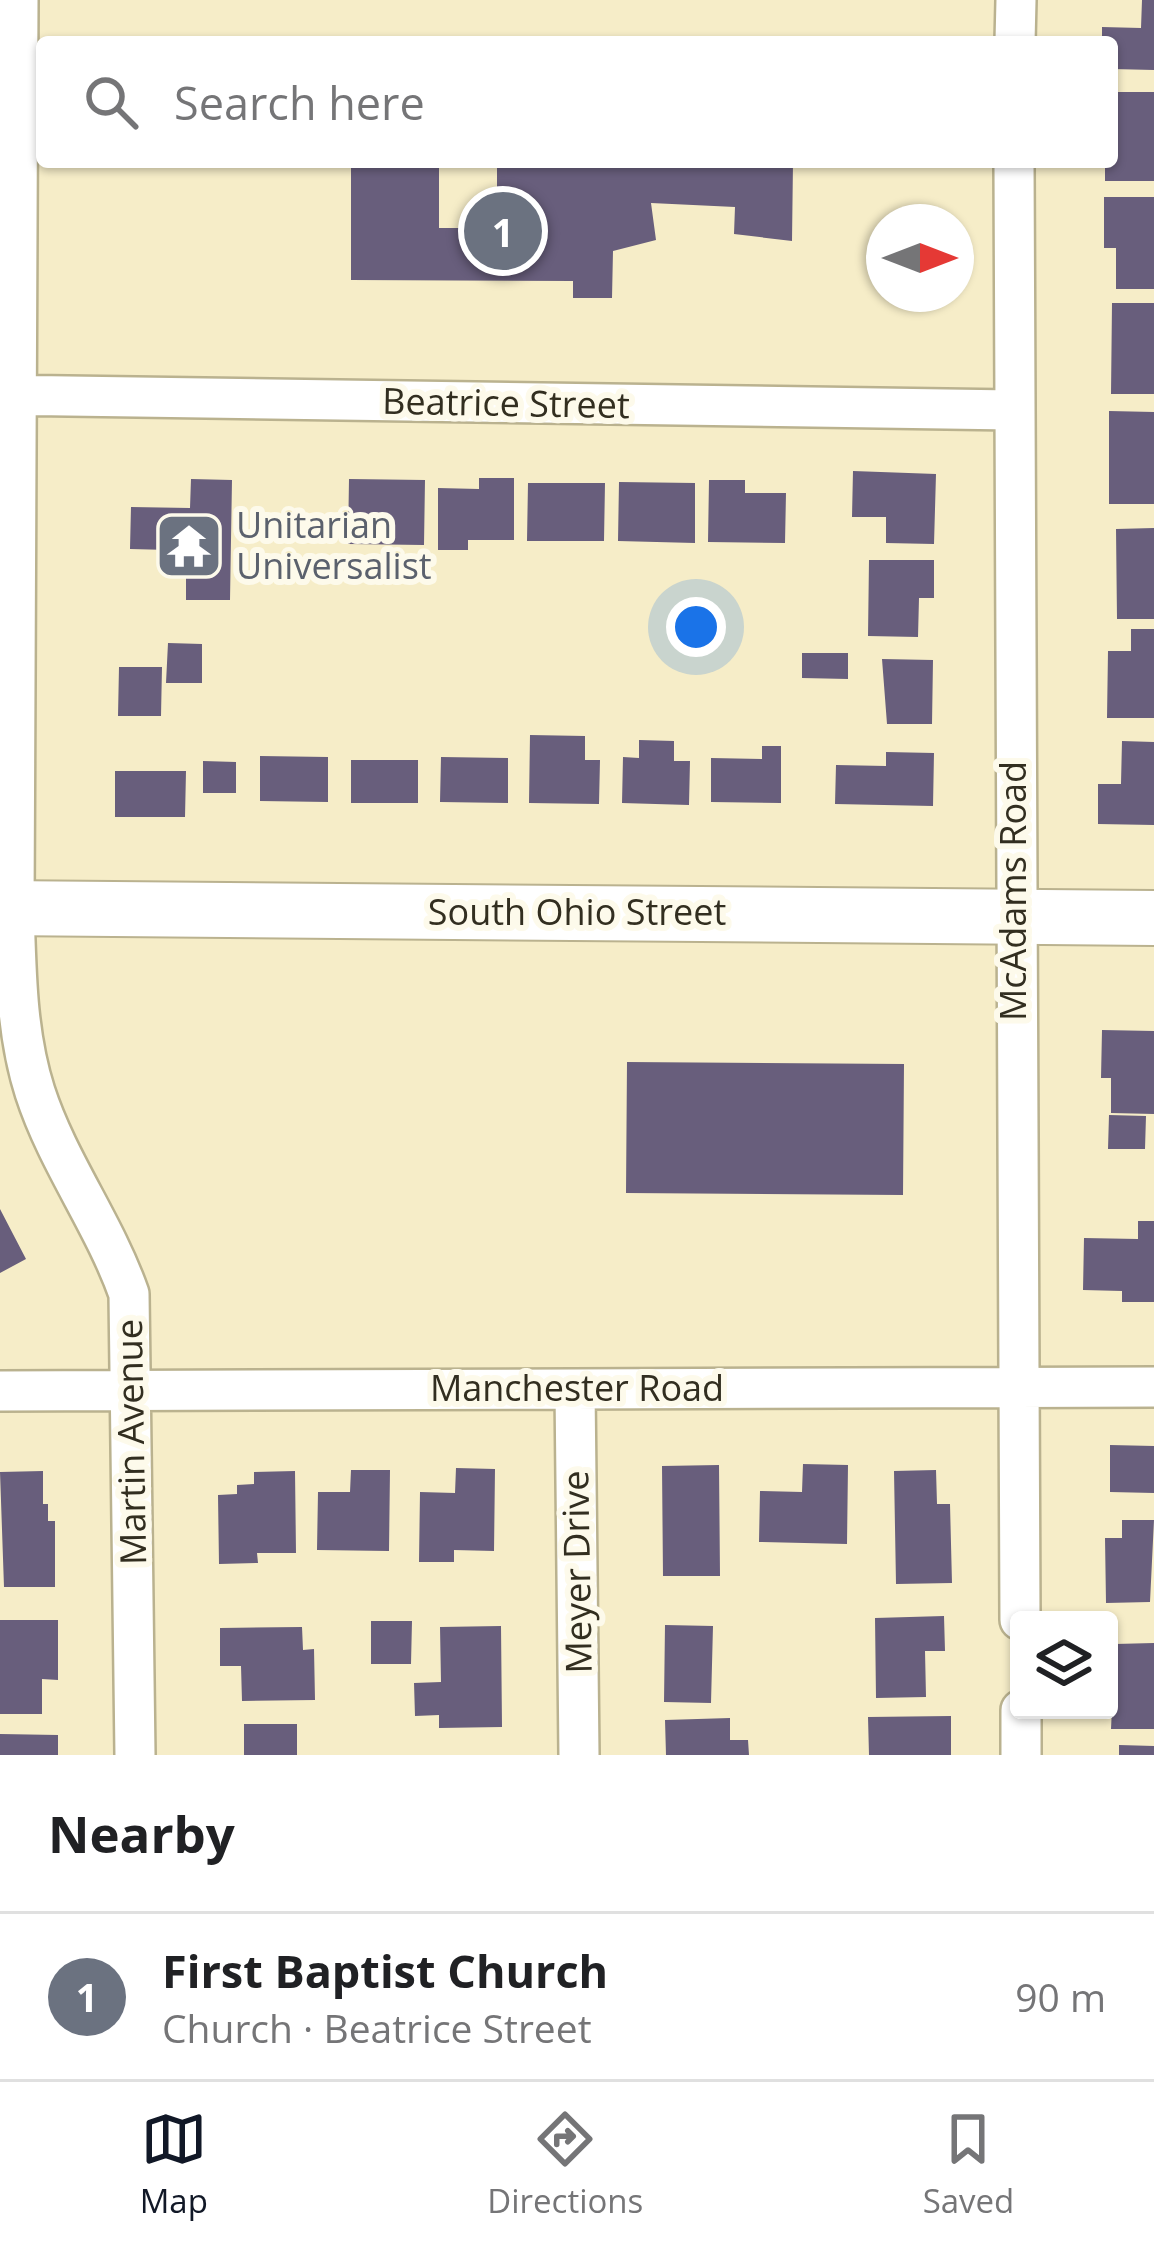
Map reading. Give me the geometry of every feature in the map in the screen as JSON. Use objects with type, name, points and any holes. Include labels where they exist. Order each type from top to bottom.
[{"type":"main road","name":"South Ohio Street","points":[[7,908],[1154,918]]},
{"type":"street","name":"Martin Avenue","points":[[18,0],[8,395],[7,908],[19,1014],[35,1091],[60,1150],[113,1249],[129,1294],[135,1755]]},
{"type":"street","points":[[1016,0],[1016,36]]},
{"type":"street","name":"McAdams Road","points":[[1015,168],[1013,916],[1020,1611]]},
{"type":"street","name":"Beatrice Street","points":[[8,395],[1012,410]]},
{"type":"street","name":"Manchester Road","points":[[0,1391],[1154,1387]]},
{"type":"street","name":"Meyer Drive","points":[[575,1389],[579,1755]]},
{"type":"street","points":[[1021,1719],[1021,1755]]},
{"type":"building","points":[[1142,0],[1154,0],[1154,70],[1118,69],[1118,36],[1102,36],[1102,27],[1141,28]]},
{"type":"building","points":[[1118,92],[1154,92],[1154,181],[1105,181],[1105,168],[1118,168]]},
{"type":"building","points":[[351,168],[439,168],[439,228],[497,228],[497,168],[793,168],[792,241],[734,234],[735,207],[651,203],[656,240],[613,251],[612,298],[573,298],[573,281],[351,280]]},
{"type":"building","points":[[1104,197],[1154,197],[1154,289],[1116,289],[1116,248],[1104,248]]},
{"type":"building","points":[[1112,303],[1154,303],[1154,394],[1111,394]]},
{"type":"building","points":[[1109,411],[1154,412],[1154,504],[1109,504]]},
{"type":"building","points":[[853,471],[936,474],[934,544],[886,543],[886,517],[852,517]]},
{"type":"building","points":[[479,478],[514,478],[514,540],[468,540],[468,550],[438,550],[438,488],[479,489]]},
{"type":"building","points":[[191,479],[232,480],[230,600],[186,600],[186,572],[168,572],[169,550],[130,549],[131,507],[190,508]]},
{"type":"building","points":[[349,479],[425,480],[424,545],[348,544]]},
{"type":"building","points":[[709,480],[745,480],[745,493],[786,493],[785,543],[708,542]]},
{"type":"building","points":[[619,482],[695,483],[695,543],[618,541]]},
{"type":"building","points":[[528,483],[605,483],[604,541],[527,541]]},
{"type":"building","points":[[1154,528],[1154,619],[1117,619],[1116,529]]},
{"type":"building","points":[[869,560],[934,560],[934,598],[919,598],[918,637],[868,636]]},
{"type":"building","points":[[1131,629],[1154,629],[1154,718],[1107,718],[1108,651],[1131,651]]},
{"type":"building","points":[[168,643],[202,644],[202,683],[166,683]]},
{"type":"building","points":[[802,653],[848,653],[848,679],[802,678]]},
{"type":"building","points":[[882,659],[933,660],[932,724],[887,724]]},
{"type":"building","points":[[119,667],[162,667],[161,716],[118,716]]},
{"type":"building","points":[[530,735],[585,736],[585,760],[600,760],[599,804],[529,803]]},
{"type":"building","points":[[639,740],[674,741],[674,761],[690,761],[689,805],[622,803],[623,757],[639,758]]},
{"type":"building","points":[[1122,741],[1154,742],[1154,825],[1098,824],[1098,784],[1121,784]]},
{"type":"building","points":[[762,746],[781,746],[781,803],[711,802],[711,758],[762,759]]},
{"type":"building","points":[[886,752],[934,753],[933,806],[835,804],[836,765],[886,766]]},
{"type":"building","points":[[260,756],[328,757],[328,802],[260,801]]},
{"type":"building","points":[[441,757],[508,758],[508,803],[440,802]]},
{"type":"building","points":[[351,760],[418,760],[418,803],[351,803]]},
{"type":"building","points":[[203,761],[236,762],[236,793],[203,793]]},
{"type":"building","points":[[115,771],[186,771],[185,817],[115,817]]},
{"type":"building","points":[[1102,1030],[1154,1031],[1154,1114],[1111,1113],[1111,1078],[1101,1078]]},
{"type":"building","points":[[627,1062],[904,1064],[903,1195],[626,1193]]},
{"type":"building","points":[[1109,1115],[1146,1116],[1145,1149],[1108,1149]]},
{"type":"building","points":[[0,1209],[26,1259],[0,1273]]},
{"type":"building","points":[[1138,1221],[1154,1221],[1154,1302],[1122,1302],[1122,1291],[1083,1290],[1084,1238],[1138,1239]]},
{"type":"building","points":[[1110,1445],[1154,1446],[1154,1493],[1110,1492]]},
{"type":"building","points":[[803,1464],[848,1465],[847,1544],[759,1542],[760,1491],[802,1492]]},
{"type":"building","points":[[719,1465],[720,1576],[663,1576],[662,1466]]},
{"type":"building","points":[[456,1468],[495,1469],[494,1551],[454,1550],[454,1562],[419,1562],[420,1492],[455,1493]]},
{"type":"building","points":[[351,1470],[390,1470],[389,1551],[317,1550],[318,1492],[350,1492]]},
{"type":"building","points":[[936,1470],[937,1504],[950,1504],[952,1583],[896,1584],[894,1471]]},
{"type":"building","points":[[43,1471],[43,1504],[48,1504],[48,1521],[55,1521],[55,1587],[4,1587],[0,1472]]},
{"type":"building","points":[[295,1471],[296,1553],[257,1553],[258,1563],[219,1564],[218,1495],[237,1494],[237,1485],[254,1484],[254,1472]]},
{"type":"building","points":[[1122,1520],[1154,1520],[1150,1602],[1106,1603],[1105,1538],[1122,1538]]},
{"type":"building","points":[[944,1616],[945,1651],[925,1651],[926,1697],[876,1698],[875,1618]]},
{"type":"building","points":[[0,1620],[58,1620],[58,1680],[42,1679],[42,1714],[0,1714]]},
{"type":"building","points":[[371,1621],[412,1621],[411,1664],[371,1664]]},
{"type":"building","points":[[665,1625],[713,1626],[711,1703],[664,1702]]},
{"type":"building","points":[[501,1626],[502,1727],[439,1728],[439,1715],[415,1716],[414,1683],[441,1682],[440,1627]]},
{"type":"building","points":[[302,1627],[303,1650],[314,1649],[315,1700],[242,1701],[241,1666],[220,1666],[220,1628]]},
{"type":"building","points":[[1154,1643],[1154,1729],[1111,1729],[1111,1719],[1118,1719],[1118,1644]]},
{"type":"building","points":[[951,1716],[951,1755],[869,1755],[868,1717]]},
{"type":"building","points":[[730,1718],[730,1740],[748,1740],[749,1755],[666,1755],[665,1720]]},
{"type":"building","points":[[244,1724],[297,1724],[297,1755],[244,1755]]},
{"type":"building","points":[[0,1734],[58,1735],[58,1755],[0,1755]]},
{"type":"building","points":[[1119,1745],[1154,1746],[1154,1755],[1119,1755]]},
{"type":"place","name":"First Baptist Church","points":[[503,231]]},
{"type":"place","name":"Unitarian Universalist","points":[[189,546]]}]
